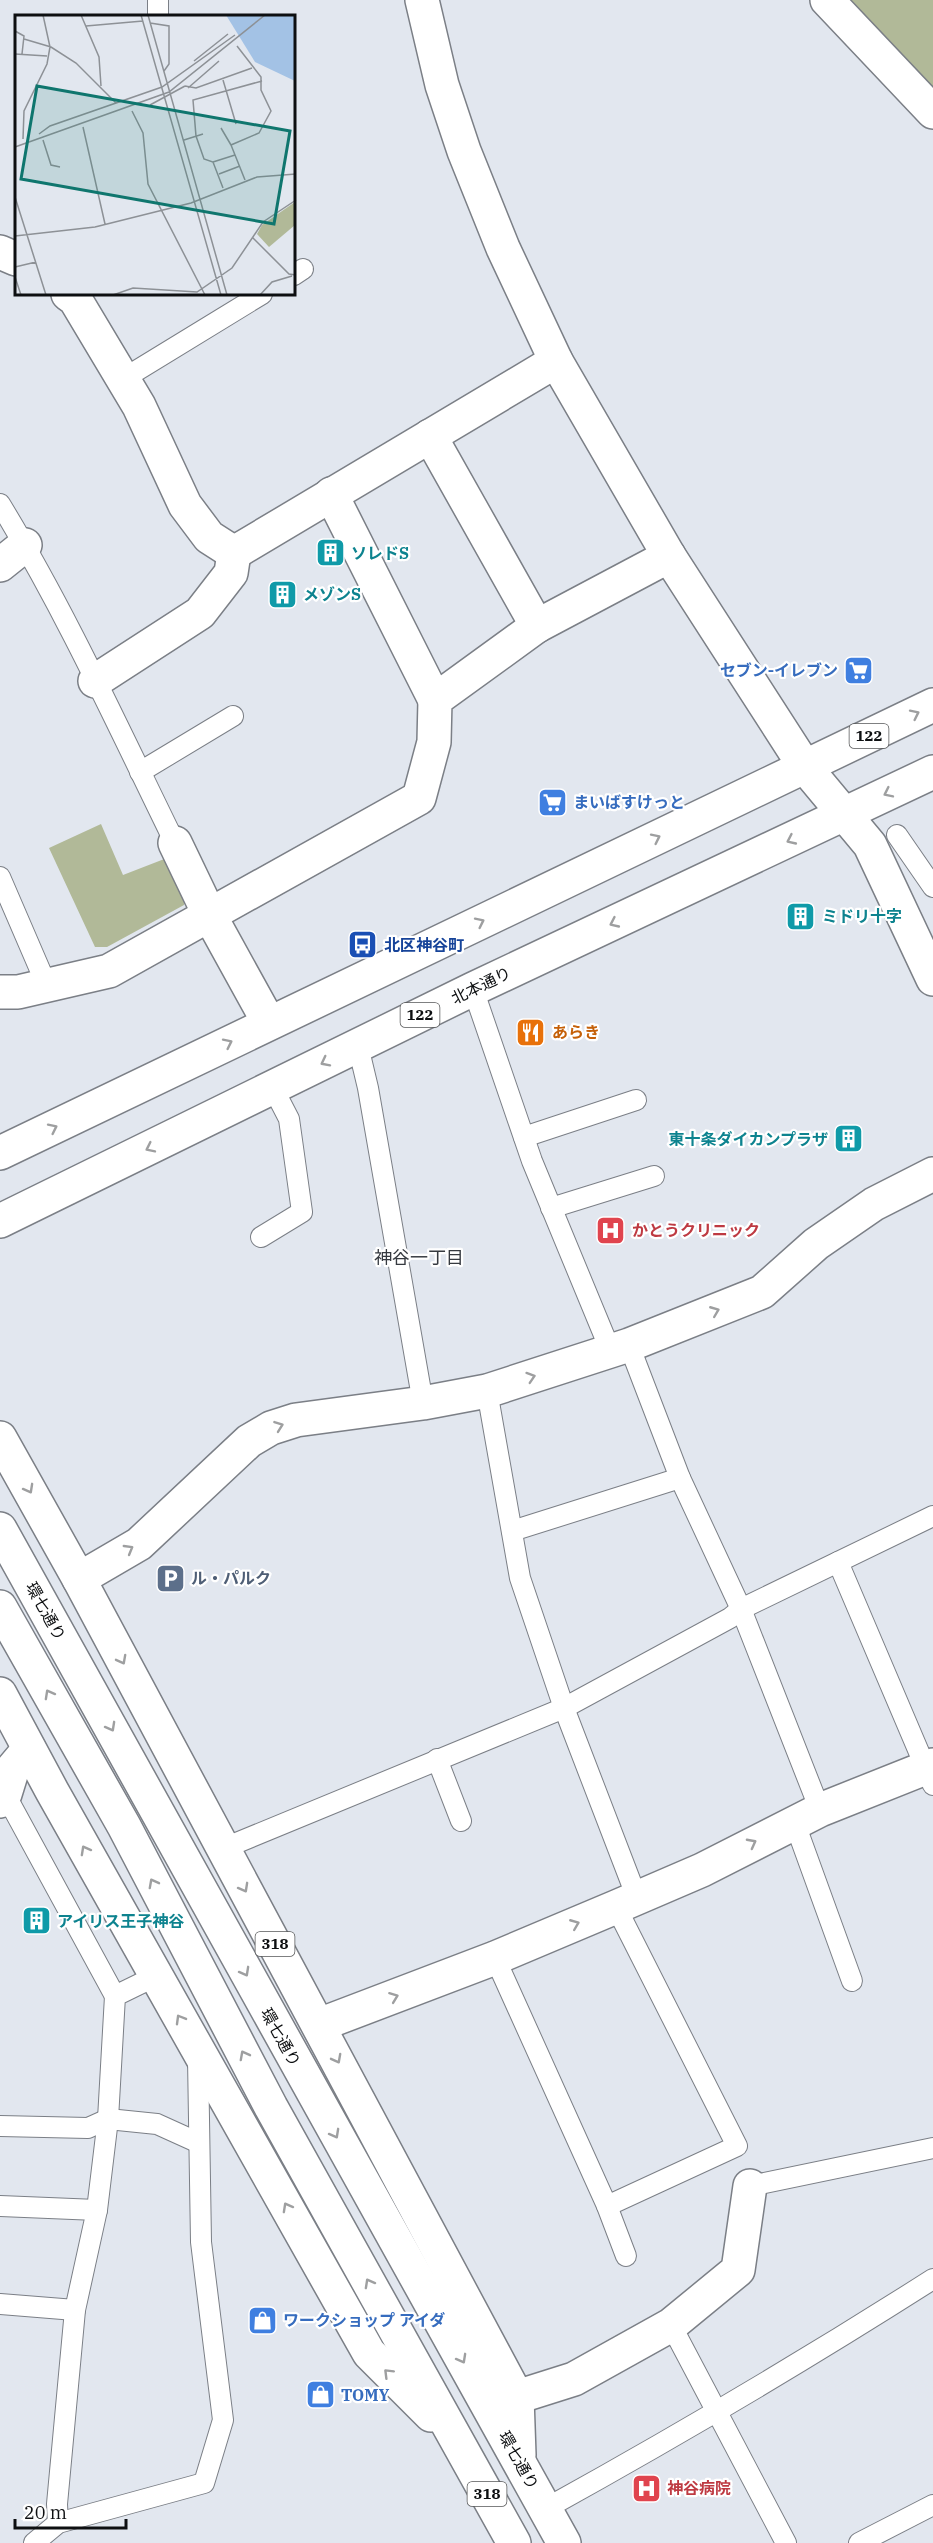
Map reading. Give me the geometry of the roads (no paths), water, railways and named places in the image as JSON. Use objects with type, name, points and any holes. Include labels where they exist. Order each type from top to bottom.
[{"type":"main road","points":[[422,0],[442,85],[464,151],[503,248],[556,361],[669,556],[805,767],[870,845],[933,979]]},
{"type":"main road","points":[[827,0],[933,112]]},
{"type":"main road","points":[[0,252],[15,259]]},
{"type":"main road","points":[[75,296],[139,406],[185,504],[209,537],[234,553]]},
{"type":"main road","points":[[234,553],[556,361]]},
{"type":"main road","points":[[430,436],[537,626]]},
{"type":"main road","points":[[0,992],[18,992],[109,971],[419,798],[434,742],[435,700],[331,494]]},
{"type":"main road","points":[[0,565],[25,545]]},
{"type":"main road","points":[[95,681],[200,613],[231,573],[234,553]]},
{"type":"main road","points":[[435,700],[537,626],[669,556]]},
{"type":"main road","name":"122","points":[[0,1153],[933,705]]},
{"type":"main road","name":"北本通り","points":[[0,1221],[473,989],[933,772]]},
{"type":"main road","points":[[175,843],[210,916],[269,1023]]},
{"type":"main road","points":[[79,1579],[139,1544],[249,1441],[271,1428],[296,1420],[423,1403],[487,1391],[620,1348],[762,1292],[816,1244],[874,1204],[933,1173]]},
{"type":"main road","name":"318","points":[[0,1438],[79,1579],[517,2397],[519,2459]]},
{"type":"main road","name":"環七通り","points":[[0,1529],[306,2083],[519,2459],[564,2543]]},
{"type":"main road","name":"318","points":[[0,1607],[124,1826],[271,2107],[514,2543]]},
{"type":"main road","name":"318","points":[[0,1694],[197,2050],[369,2353],[459,2444]]},
{"type":"main road","points":[[2,1798],[13,1768],[29,1749]]},
{"type":"main road","points":[[319,2025],[495,1958],[627,1903],[702,1870],[807,1815],[931,1773]]},
{"type":"main road","points":[[517,2397],[574,2379],[671,2325],[738,2270],[750,2186]]},
{"type":"lane","points":[[123,379],[259,296]]},
{"type":"lane","points":[[0,504],[25,545],[175,843]]},
{"type":"lane","points":[[140,772],[233,716]]},
{"type":"lane","points":[[897,835],[933,887]]},
{"type":"lane","points":[[0,877],[47,986]]},
{"type":"lane","points":[[473,989],[551,1208],[620,1348],[741,1609],[807,1815],[852,1981]]},
{"type":"lane","points":[[358,1046],[368,1088],[423,1403]]},
{"type":"lane","points":[[261,1237],[302,1212],[289,1119],[273,1088]]},
{"type":"lane","points":[[524,1137],[636,1100]]},
{"type":"lane","points":[[551,1208],[654,1176]]},
{"type":"lane","points":[[487,1391],[520,1578],[627,1903],[737,2146],[607,2206]]},
{"type":"lane","points":[[512,1532],[680,1478]]},
{"type":"lane","points":[[222,1849],[564,1708],[730,1618],[741,1609],[933,1516]]},
{"type":"lane","points":[[838,1562],[931,1773]]},
{"type":"lane","points":[[437,1760],[461,1821]]},
{"type":"lane","points":[[2,1798],[115,1996],[108,2119],[97,2210],[75,2310],[57,2504],[58,2523]]},
{"type":"lane","points":[[495,1958],[607,2206],[626,2256]]},
{"type":"lane","points":[[115,1996],[156,1976]]},
{"type":"lane","points":[[34,2543],[58,2523],[204,2483],[223,2420],[201,2242],[197,2050]]},
{"type":"lane","points":[[0,2126],[88,2128],[108,2119],[157,2124],[199,2143]]},
{"type":"lane","points":[[750,2186],[933,2148]]},
{"type":"lane","points":[[0,2206],[97,2210]]},
{"type":"lane","points":[[545,2509],[717,2413],[841,2338],[933,2278]]},
{"type":"lane","points":[[0,2304],[75,2310]]},
{"type":"lane","points":[[671,2325],[786,2543]]},
{"type":"lane","points":[[859,2543],[933,2505]]},
{"type":"place","name":"ソレドS","points":[[330,553]]},
{"type":"place","name":"メゾンS","points":[[282,594]]},
{"type":"place","name":"セブン-イレブン","points":[[859,670]]},
{"type":"place","name":"まいばすけっと","points":[[552,802]]},
{"type":"place","name":"ミドリ十字","points":[[801,916]]},
{"type":"place","name":"北区神谷町","points":[[363,945]]},
{"type":"place","name":"あらき","points":[[531,1032]]},
{"type":"place","name":"東十条ダイカンプラザ","points":[[849,1139]]},
{"type":"place","name":"かとうクリニック","points":[[611,1230]]},
{"type":"place","name":"ル・パルク","points":[[170,1578]]},
{"type":"place","name":"アイリス王子神谷","points":[[36,1921]]},
{"type":"place","name":"ワークショップ アイダ","points":[[262,2320]]},
{"type":"place","name":"TOMY","points":[[320,2395]]},
{"type":"place","name":"神谷病院","points":[[646,2488]]},
{"type":"district","name":"神谷一丁目","points":[[419,1258]]}]
